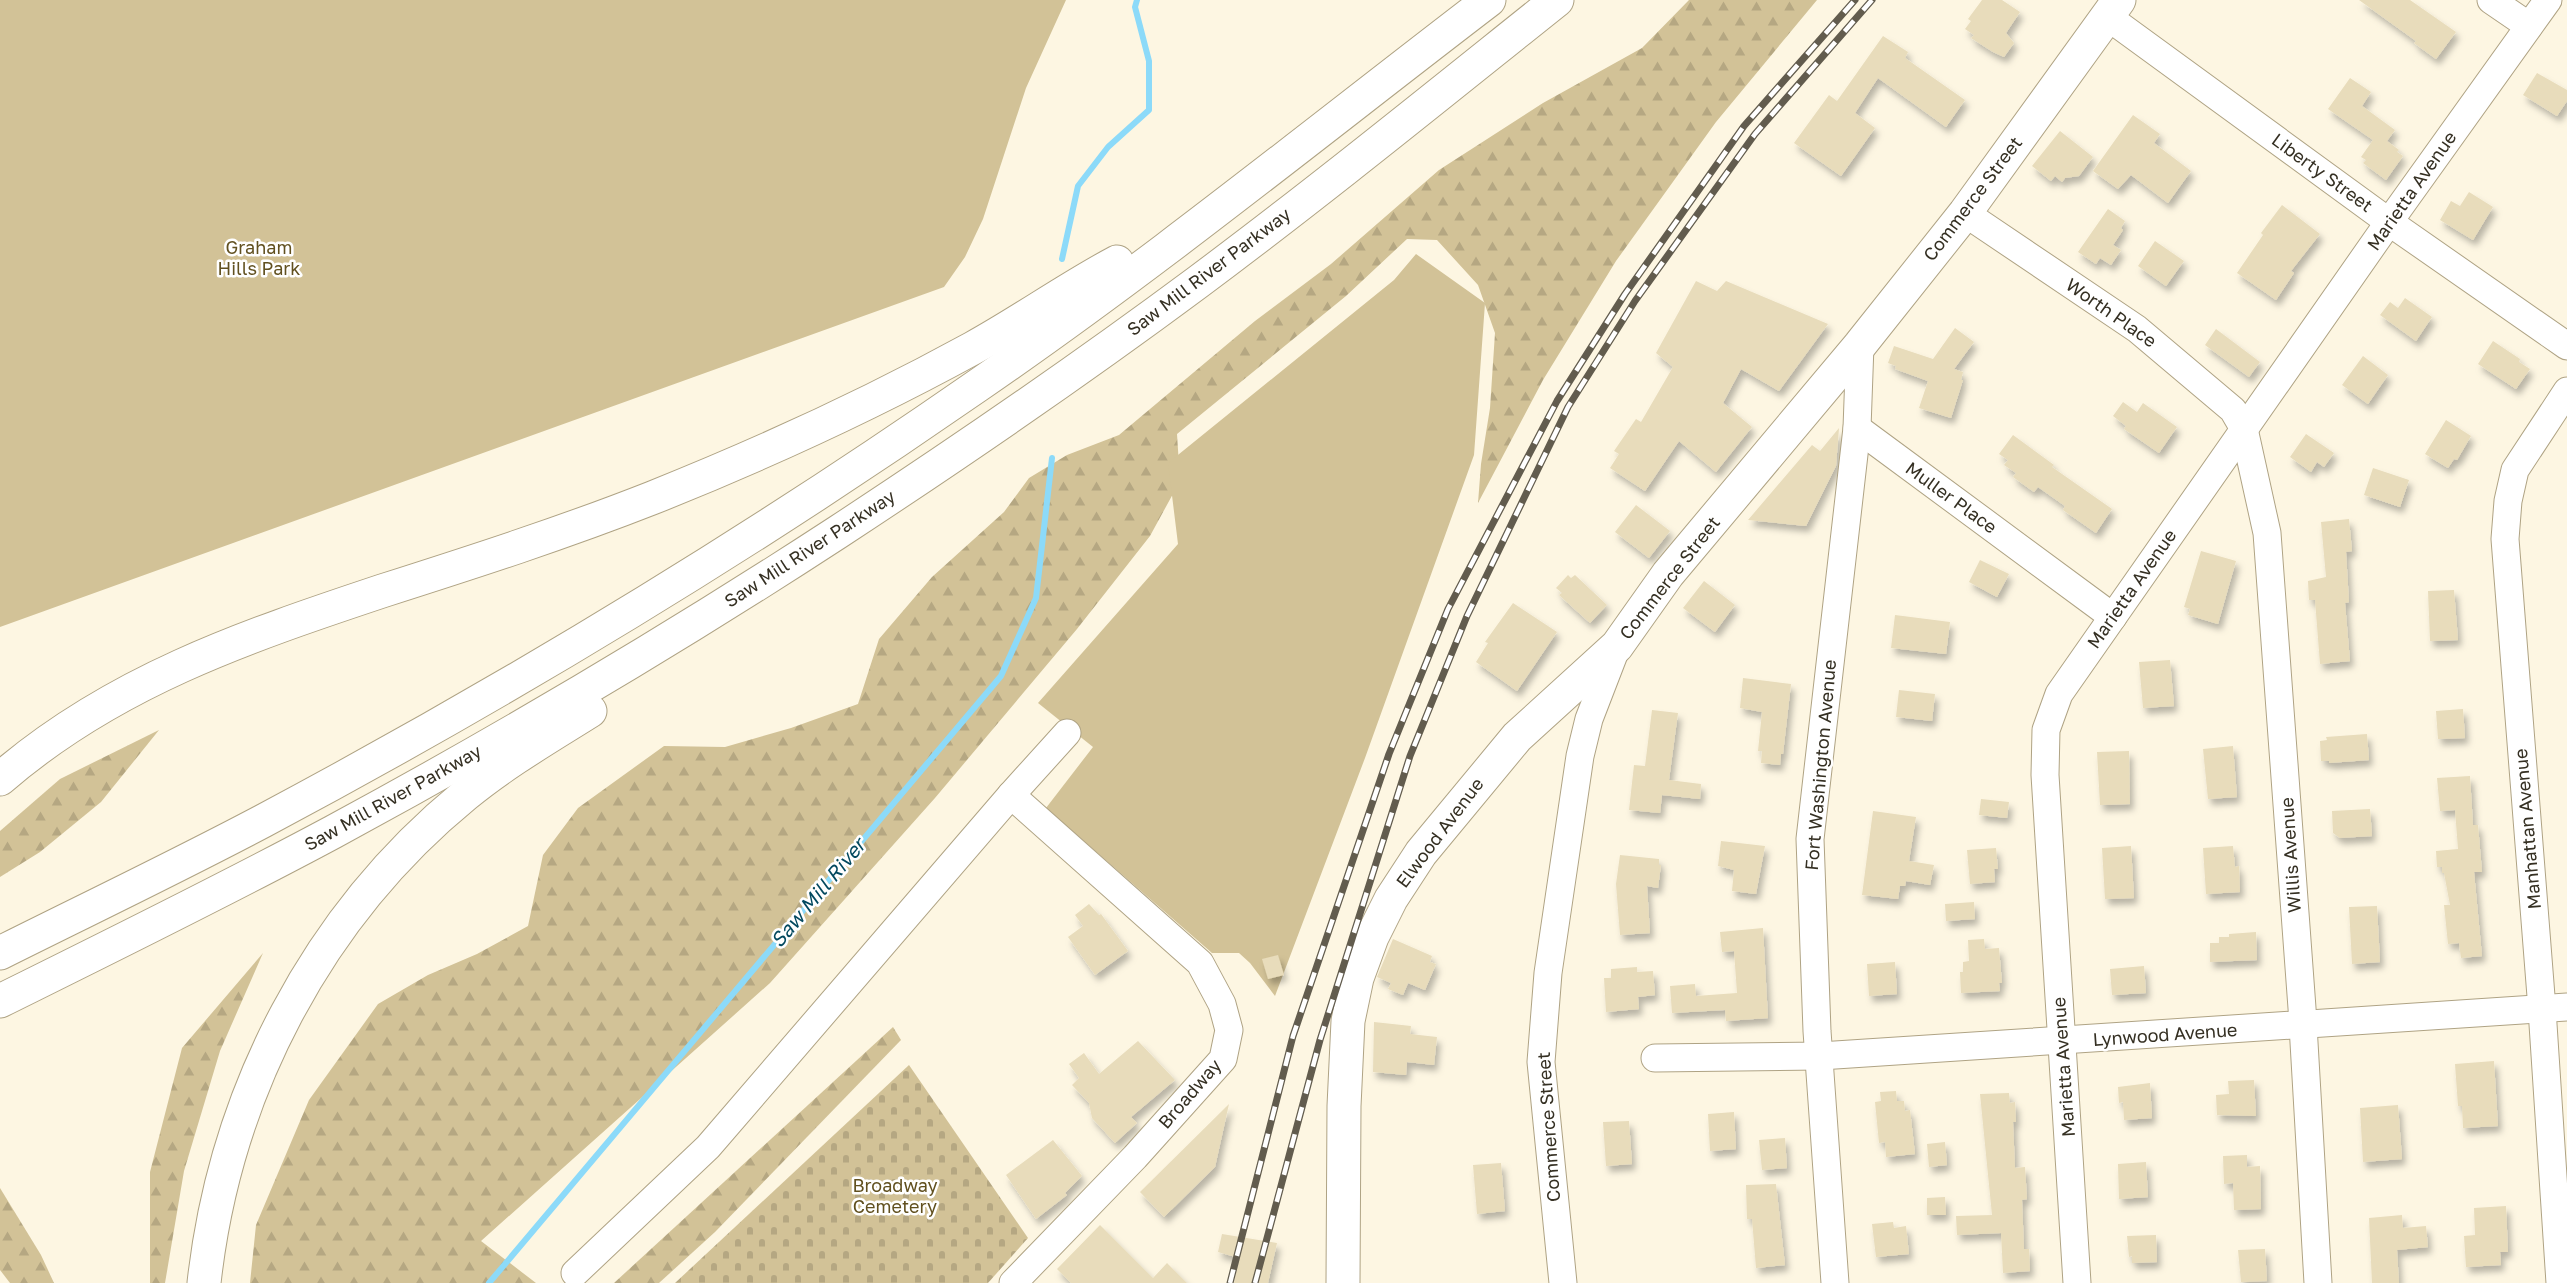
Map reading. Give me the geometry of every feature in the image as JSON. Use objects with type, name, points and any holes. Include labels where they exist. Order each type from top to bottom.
[{"type":"main road","points":[[0,953],[260,823],[459,712],[626,614],[762,530],[967,394],[1071,321],[1489,0]]},
{"type":"main road","name":"Saw Mill River Parkway","points":[[0,1001],[279,861],[486,746],[746,590],[972,442],[1223,262],[1346,169],[1557,0]]},
{"type":"main road","name":"Commerce Street","points":[[1617,646],[1668,574],[1860,345],[1965,213],[2114,8]]},
{"type":"main road","points":[[0,779],[78,720],[115,698],[187,662],[263,632],[588,522],[767,450],[939,367],[1006,330],[1106,268],[1207,216]]},
{"type":"main road","points":[[204,1283],[222,1178],[233,1140],[258,1072],[290,1005],[310,971],[330,940],[378,880],[437,819],[501,768],[691,648],[972,442]]},
{"type":"main road","name":"Elwood Avenue","points":[[1343,1283],[1344,1106],[1348,1021],[1357,978],[1372,937],[1391,899],[1421,853],[1458,806],[1517,737],[1617,646]]},
{"type":"street","points":[[2491,0],[2529,26]]},
{"type":"street","name":"Marietta Avenue","points":[[2078,1283],[2045,775],[2046,730],[2059,694],[2389,222],[2548,0]]},
{"type":"street","name":"Liberty Street","points":[[2114,8],[2389,222],[2567,346]]},
{"type":"street","name":"Worth Place","points":[[1965,213],[2137,329],[2233,410],[2244,429]]},
{"type":"street","points":[[1857,428],[1860,345]]},
{"type":"street","name":"Manhattan Avenue","points":[[2560,1283],[2555,1008],[2505,539],[2508,501],[2515,470],[2567,390]]},
{"type":"street","name":"Muller Place","points":[[1857,428],[2113,617]]},
{"type":"street","name":"Fort Washington Avenue","points":[[1835,1283],[1810,884],[1810,839],[1857,428]]},
{"type":"street","name":"Willis Avenue","points":[[2244,429],[2267,534],[2303,1025],[2318,1283]]},
{"type":"street","name":"Commerce Street","points":[[1563,1283],[1541,1062],[1548,973],[1580,756],[1589,719],[1617,646]]},
{"type":"street","points":[[575,1272],[708,1147],[1011,795],[1067,734]]},
{"type":"street","name":"Broadway","points":[[1011,795],[1200,963],[1222,1004],[1228,1030],[1223,1059],[1026,1278]]},
{"type":"street","name":"Lynwood Avenue","points":[[1655,1058],[1820,1056],[2062,1042],[2555,1008]]},
{"type":"green space","name":"Graham Hills Park","points":[[0,0],[1066,0],[1026,88],[983,219],[965,257],[944,287],[0,627]]},
{"type":"green space","points":[[1689,0],[1817,0],[1716,122],[1616,261],[1543,380],[1478,503],[1481,464],[1490,408],[1495,333],[1478,285],[1437,240],[1407,239],[1346,296],[1177,434],[1180,481],[1150,536],[1077,629],[935,798],[770,983],[481,1241],[536,1283],[250,1283],[256,1225],[309,1100],[378,1004],[428,975],[477,954],[528,926],[543,855],[578,808],[664,746],[725,747],[791,728],[858,704],[879,639],[932,577],[1004,512],[1029,478],[1067,455],[1119,435],[1255,321],[1331,264],[1439,170],[1543,103],[1642,48]]},
{"type":"green space","points":[[1416,254],[1485,303],[1474,455],[1365,758],[1275,996],[1250,963],[1239,953],[1212,953],[1046,808],[1093,747],[1038,703],[1178,544],[1168,463],[1394,280]]},
{"type":"green space","points":[[159,730],[101,802],[40,852],[0,877],[0,831],[60,779]]},
{"type":"green space","points":[[263,953],[220,1051],[184,1171],[165,1283],[150,1283],[150,1172],[182,1048]]},
{"type":"green space","points":[[893,1027],[901,1040],[715,1232],[659,1283],[614,1283]]},
{"type":"green space","name":"Broadway Cemetery","points":[[909,1065],[1028,1238],[988,1283],[675,1283]]},
{"type":"green space","points":[[0,1188],[41,1255],[54,1283],[10,1283],[0,1270]]},
{"type":"building","points":[[1982,0],[2002,0],[2020,12],[2006,33],[2014,43],[2004,57],[1971,38],[1974,35],[1965,29],[1971,21],[1968,19]]},
{"type":"building","points":[[2359,0],[2410,0],[2456,32],[2436,59],[2414,43],[2416,41]]},
{"type":"building","points":[[1883,36],[1908,52],[1905,58],[1965,100],[1946,127],[1878,78],[1855,113],[1875,128],[1841,176],[1794,143],[1829,95],[1837,101]]},
{"type":"building","points":[[2537,73],[2567,90],[2567,101],[2557,116],[2523,95]]},
{"type":"building","points":[[2350,78],[2371,92],[2362,106],[2395,130],[2387,141],[2403,156],[2386,180],[2363,163],[2366,160],[2361,157],[2373,140],[2328,109]]},
{"type":"building","points":[[2133,115],[2160,134],[2154,143],[2191,171],[2168,203],[2131,175],[2118,189],[2093,171]]},
{"type":"building","points":[[2060,131],[2093,157],[2079,176],[2065,178],[2062,182],[2055,176],[2051,181],[2032,166]]},
{"type":"building","points":[[2469,192],[2493,207],[2473,240],[2440,220],[2451,201],[2460,206]]},
{"type":"building","points":[[2282,205],[2320,234],[2291,271],[2294,273],[2276,300],[2237,273],[2263,235],[2261,233]]},
{"type":"building","points":[[2108,209],[2125,221],[2121,228],[2123,230],[2113,245],[2121,250],[2111,265],[2100,258],[2096,264],[2078,252]]},
{"type":"building","points":[[2155,241],[2184,261],[2166,286],[2138,266]]},
{"type":"building","points":[[1696,281],[1717,291],[1726,281],[1828,324],[1779,391],[1741,369],[1723,403],[1752,427],[1716,472],[1679,441],[1645,491],[1610,468],[1619,454],[1614,451],[1636,419],[1641,422],[1673,367],[1656,353]]},
{"type":"building","points":[[2405,298],[2432,317],[2416,341],[2380,315],[2390,302],[2398,308]]},
{"type":"building","points":[[1955,328],[1974,342],[1954,369],[1963,372],[1961,380],[1963,380],[1951,418],[1919,408],[1928,381],[1895,369],[1896,366],[1888,363],[1894,346],[1933,359]]},
{"type":"building","points":[[2216,329],[2260,362],[2249,377],[2205,345]]},
{"type":"building","points":[[2493,341],[2520,359],[2519,362],[2530,369],[2516,389],[2478,364]]},
{"type":"building","points":[[2363,356],[2388,375],[2368,404],[2342,385]]},
{"type":"building","points":[[2123,402],[2137,412],[2143,403],[2177,427],[2159,453],[2124,429],[2126,426],[2113,416]]},
{"type":"building","points":[[2446,420],[2471,436],[2457,460],[2454,459],[2448,468],[2425,454]]},
{"type":"building","points":[[1839,428],[1836,466],[1806,526],[1748,520],[1812,445],[1820,451]]},
{"type":"building","points":[[2306,434],[2334,453],[2324,467],[2317,462],[2311,472],[2290,457]]},
{"type":"building","points":[[2013,435],[2054,465],[2052,467],[2112,509],[2096,533],[2063,510],[2065,506],[2038,487],[2034,492],[2013,477],[2016,473],[2004,465],[2008,460],[1999,454]]},
{"type":"building","points":[[2373,468],[2409,480],[2400,507],[2364,495]]},
{"type":"building","points":[[1636,505],[1670,531],[1649,558],[1615,532]]},
{"type":"building","points":[[2349,519],[2352,551],[2346,552],[2349,602],[2345,603],[2350,661],[2320,664],[2315,600],[2309,600],[2308,581],[2326,577],[2321,522]]},
{"type":"building","points":[[2201,551],[2236,561],[2218,624],[2188,615],[2190,609],[2184,607]]},
{"type":"building","points":[[1980,560],[2009,574],[1997,597],[1969,582]]},
{"type":"building","points":[[1568,575],[1571,578],[1575,575],[1607,605],[1590,623],[1559,595],[1562,593],[1556,588]]},
{"type":"building","points":[[1704,581],[1735,605],[1715,632],[1683,608]]},
{"type":"building","points":[[2454,590],[2458,640],[2430,641],[2428,591]]},
{"type":"building","points":[[1513,603],[1557,632],[1517,691],[1476,662],[1488,643],[1485,642]]},
{"type":"building","points":[[1895,615],[1950,622],[1946,654],[1891,648]]},
{"type":"building","points":[[2170,660],[2174,706],[2143,708],[2139,662]]},
{"type":"building","points":[[1743,678],[1791,684],[1780,765],[1761,763],[1762,751],[1758,751],[1762,712],[1740,708]]},
{"type":"building","points":[[1899,690],[1935,694],[1932,721],[1896,717]]},
{"type":"building","points":[[2463,709],[2465,738],[2438,739],[2436,711]]},
{"type":"building","points":[[1652,710],[1678,713],[1669,780],[1701,784],[1700,799],[1662,795],[1660,813],[1629,810],[1634,765],[1645,766]]},
{"type":"building","points":[[2367,734],[2369,760],[2329,763],[2329,761],[2321,761],[2320,741],[2327,740],[2326,737]]},
{"type":"building","points":[[2233,746],[2237,797],[2208,799],[2203,749]]},
{"type":"building","points":[[2129,751],[2130,804],[2100,805],[2097,752]]},
{"type":"building","points":[[2470,776],[2473,825],[2478,825],[2482,872],[2474,872],[2482,956],[2461,958],[2459,943],[2448,944],[2444,905],[2450,905],[2442,867],[2437,867],[2436,851],[2458,849],[2455,810],[2440,811],[2437,778]]},
{"type":"building","points":[[1981,799],[2009,802],[2007,818],[1979,815]]},
{"type":"building","points":[[2370,809],[2372,836],[2340,838],[2333,833],[2332,811]]},
{"type":"building","points":[[1873,811],[1916,817],[1909,861],[1934,865],[1930,885],[1906,881],[1905,886],[1900,886],[1898,899],[1862,895]]},
{"type":"building","points":[[1721,841],[1765,846],[1756,894],[1732,891],[1734,870],[1718,866]]},
{"type":"building","points":[[2131,846],[2134,898],[2105,899],[2102,848]]},
{"type":"building","points":[[2233,846],[2235,867],[2239,866],[2240,892],[2206,894],[2203,848]]},
{"type":"building","points":[[1996,848],[1998,869],[1994,869],[1995,882],[1970,884],[1967,850]]},
{"type":"building","points":[[1620,855],[1659,859],[1659,865],[1661,865],[1658,888],[1647,886],[1650,933],[1620,935],[1616,884]]},
{"type":"building","points":[[1974,902],[1975,919],[1946,921],[1945,904]]},
{"type":"building","points":[[1089,904],[1099,915],[1101,914],[1128,951],[1095,975],[1068,937],[1083,926],[1075,915]]},
{"type":"building","points":[[2377,906],[2380,962],[2352,964],[2349,907]]},
{"type":"building","points":[[1763,928],[1768,1018],[1726,1021],[1725,1010],[1672,1013],[1670,986],[1695,984],[1696,996],[1737,993],[1734,951],[1722,952],[1720,932]]},
{"type":"building","points":[[2256,932],[2257,960],[2210,962],[2210,943],[2219,943],[2219,937]]},
{"type":"building","points":[[1393,939],[1432,956],[1430,962],[1436,964],[1425,990],[1408,983],[1403,995],[1388,989],[1391,983],[1377,977]]},
{"type":"building","points":[[1984,939],[1985,949],[1999,948],[2002,983],[1999,983],[2000,991],[1961,993],[1960,972],[1963,972],[1963,962],[1969,961],[1968,940]]},
{"type":"building","points":[[1278,955],[1284,975],[1268,979],[1262,959]]},
{"type":"building","points":[[1895,962],[1897,994],[1869,996],[1867,964]]},
{"type":"building","points":[[2144,966],[2146,993],[2112,995],[2110,969]]},
{"type":"building","points":[[1637,967],[1637,972],[1653,971],[1655,995],[1638,997],[1639,1009],[1606,1012],[1604,978],[1611,978],[1611,969]]},
{"type":"building","points":[[1374,1022],[1411,1026],[1410,1034],[1437,1037],[1434,1065],[1407,1062],[1406,1075],[1373,1072]]},
{"type":"building","points":[[1138,1041],[1175,1080],[1131,1117],[1137,1123],[1115,1143],[1092,1118],[1089,1103],[1072,1085],[1079,1078],[1069,1064],[1084,1053],[1099,1074]]},
{"type":"building","points":[[2494,1061],[2498,1126],[2463,1128],[2462,1106],[2458,1106],[2455,1064]]},
{"type":"building","points":[[2254,1080],[2256,1116],[2217,1115],[2216,1095],[2229,1094],[2228,1081]]},
{"type":"building","points":[[2150,1083],[2152,1118],[2124,1120],[2123,1102],[2119,1103],[2118,1087]]},
{"type":"building","points":[[1896,1091],[1897,1101],[1904,1101],[1905,1111],[1910,1110],[1915,1154],[1886,1157],[1885,1142],[1879,1143],[1875,1102],[1881,1101],[1880,1092]]},
{"type":"building","points":[[2009,1093],[2010,1103],[2015,1102],[2016,1122],[2013,1122],[2015,1168],[2025,1167],[2027,1199],[2022,1200],[2024,1249],[2029,1249],[2030,1271],[2003,1273],[2001,1233],[1957,1235],[1956,1216],[1992,1215],[1980,1094]]},
{"type":"building","points":[[1229,1104],[1215,1167],[1164,1217],[1140,1192]]},
{"type":"building","points":[[2398,1105],[2402,1159],[2363,1162],[2360,1108]]},
{"type":"building","points":[[1734,1112],[1736,1149],[1710,1151],[1708,1114]]},
{"type":"building","points":[[1629,1121],[1632,1164],[1606,1166],[1603,1122]]},
{"type":"building","points":[[1785,1138],[1787,1168],[1762,1170],[1759,1140]]},
{"type":"building","points":[[1053,1140],[1082,1176],[1065,1193],[1067,1195],[1036,1219],[1006,1175]]},
{"type":"building","points":[[1945,1142],[1947,1165],[1929,1167],[1927,1144]]},
{"type":"building","points":[[2247,1155],[2247,1167],[2260,1166],[2261,1209],[2234,1210],[2233,1183],[2224,1184],[2223,1156]]},
{"type":"building","points":[[2146,1162],[2148,1197],[2119,1199],[2118,1164]]},
{"type":"building","points":[[1501,1163],[1505,1211],[1477,1214],[1473,1165]]},
{"type":"building","points":[[1776,1184],[1785,1265],[1756,1268],[1752,1219],[1747,1219],[1746,1185]]},
{"type":"building","points":[[1945,1197],[1946,1215],[1927,1215],[1927,1198]]},
{"type":"building","points":[[2506,1206],[2508,1252],[2500,1252],[2501,1265],[2466,1267],[2464,1236],[2475,1235],[2474,1208]]},
{"type":"building","points":[[2402,1215],[2403,1228],[2426,1226],[2428,1247],[2397,1250],[2399,1283],[2372,1283],[2369,1218]]},
{"type":"building","points":[[1893,1222],[1894,1228],[1906,1226],[1909,1254],[1876,1257],[1872,1224]]},
{"type":"building","points":[[1100,1225],[1153,1278],[1167,1263],[1187,1283],[1071,1283],[1057,1269]]},
{"type":"building","points":[[1222,1234],[1277,1243],[1268,1283],[1234,1283],[1239,1258],[1218,1252]]},
{"type":"building","points":[[2156,1235],[2157,1262],[2132,1263],[2132,1256],[2129,1257],[2127,1236]]},
{"type":"building","points":[[2265,1249],[2267,1281],[2241,1282],[2238,1250]]},
{"type":"waterway","name":"Saw Mill River","points":[[1062,259],[1078,186],[1108,147],[1149,110],[1149,61],[1135,7],[1137,0]]},
{"type":"waterway","name":"Saw Mill River","points":[[489,1283],[1001,676],[1036,598],[1052,458]]},
{"type":"railway","points":[[1230,1283],[1293,1036],[1389,754],[1448,609],[1557,401],[1625,294],[1744,126],[1855,0]]},
{"type":"railway","points":[[1255,1283],[1320,1040],[1410,756],[1467,616],[1568,407],[1635,301],[1755,134],[1872,0]]}]
